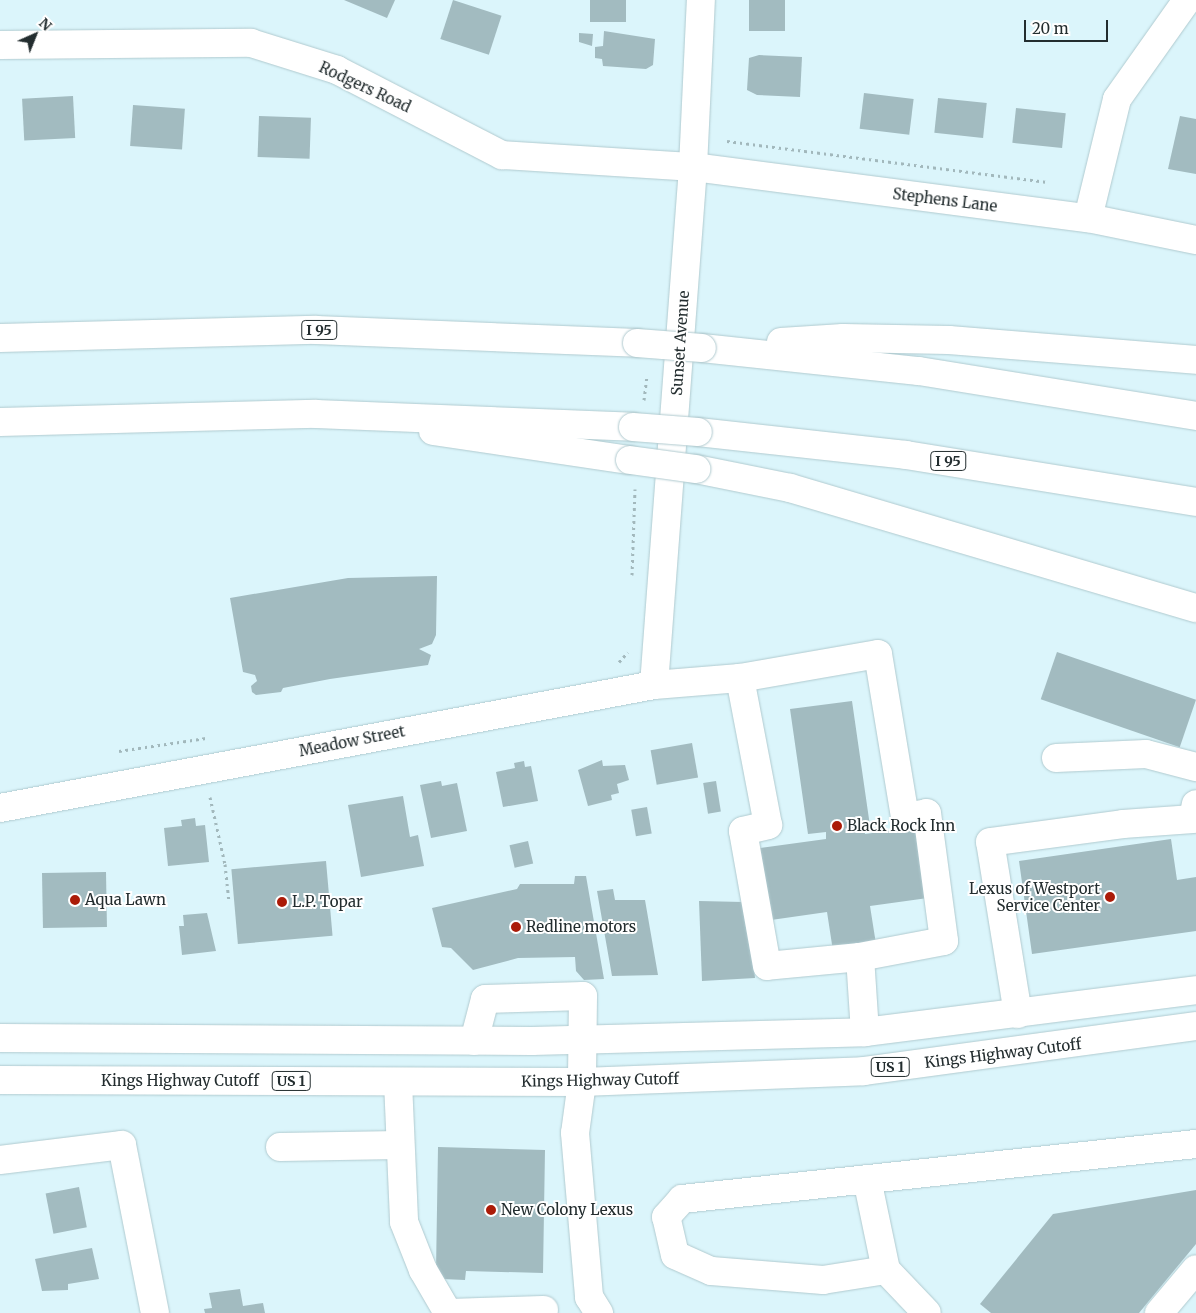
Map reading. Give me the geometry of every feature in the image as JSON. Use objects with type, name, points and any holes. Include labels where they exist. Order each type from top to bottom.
[{"type":"main road","name":"Sunset Avenue","points":[[654,685],[693,167],[700,0]]},
{"type":"main road","points":[[1088,218],[1117,99],[1187,0]]},
{"type":"main road","name":"Rodgers Road","points":[[0,45],[251,43],[337,70],[502,155],[693,167]]},
{"type":"main road","name":"Stephens Lane","points":[[693,167],[1088,218],[1196,240]]},
{"type":"main road","name":"I 95","points":[[0,338],[316,330],[637,343],[919,371],[1196,416]]},
{"type":"main road","points":[[702,348],[843,338],[949,340],[1196,360]]},
{"type":"main road","points":[[316,414],[633,470],[696,469],[790,488],[1196,608]]},
{"type":"main road","name":"I 95","points":[[0,422],[316,414],[638,419],[698,432],[916,456],[1196,502]]},
{"type":"main road","name":"Meadow Street","points":[[0,808],[654,685],[706,683],[878,654],[905,817],[927,813],[944,941],[860,957]]},
{"type":"main road","points":[[740,678],[768,825],[743,831],[767,966],[860,957],[865,1032]]},
{"type":"main road","points":[[1056,758],[1146,754],[1196,767]]},
{"type":"main road","points":[[1022,1049],[990,842],[1195,815]]},
{"type":"main road","points":[[0,1038],[474,1041],[583,1040],[865,1032],[1196,990]]},
{"type":"main road","points":[[474,1041],[485,999],[583,996],[582,1082],[575,1133],[589,1297],[599,1313]]},
{"type":"main road","name":"Kings Highway Cutoff","points":[[0,1080],[582,1082],[864,1071],[1196,1026]]},
{"type":"main road","points":[[398,1082],[399,1144],[404,1222],[423,1270],[448,1313],[544,1310]]},
{"type":"main road","points":[[280,1147],[399,1144]]},
{"type":"main road","points":[[886,1270],[823,1280],[711,1271],[675,1255],[666,1217],[682,1199],[1196,1144]]},
{"type":"main road","points":[[0,1160],[122,1145],[155,1313]]},
{"type":"main road","points":[[867,1179],[886,1270],[927,1313]]},
{"type":"main road","points":[[1159,1313],[1196,1269]]},
{"type":"path","points":[[638,419],[647,372]]},
{"type":"path","points":[[632,579],[633,470]]},
{"type":"path","points":[[615,667],[631,649]]},
{"type":"path","points":[[119,752],[210,738]]},
{"type":"path","points":[[210,793],[225,864],[229,902]]},
{"type":"building","points":[[344,0],[395,0],[387,18]]},
{"type":"building","points":[[453,0],[502,16],[489,55],[440,39]]},
{"type":"building","points":[[590,0],[626,0],[626,22],[590,22]]},
{"type":"building","points":[[749,0],[785,0],[785,31],[749,31]]},
{"type":"building","points":[[604,31],[655,39],[653,65],[646,69],[603,66],[602,59],[595,58],[595,47],[603,46]]},
{"type":"building","points":[[579,33],[593,34],[592,46],[579,42]]},
{"type":"building","points":[[759,55],[802,57],[800,97],[757,95],[747,90],[749,58]]},
{"type":"building","points":[[864,93],[914,99],[909,135],[860,129]]},
{"type":"building","points":[[73,96],[75,138],[24,141],[22,99]]},
{"type":"building","points":[[938,98],[987,103],[983,138],[934,133]]},
{"type":"building","points":[[133,105],[185,109],[182,150],[130,146]]},
{"type":"building","points":[[1016,108],[1066,113],[1062,148],[1012,143]]},
{"type":"building","points":[[259,116],[311,118],[310,159],[258,157]]},
{"type":"building","points":[[1180,116],[1196,119],[1196,174],[1168,169]]},
{"type":"building","points":[[437,576],[436,635],[432,644],[419,649],[431,655],[428,665],[330,679],[283,688],[281,692],[256,695],[252,692],[251,686],[257,681],[255,675],[243,672],[230,598],[348,578]]},
{"type":"building","points":[[1057,652],[1196,700],[1180,747],[1041,699]]},
{"type":"building","name":"Black Rock Inn","points":[[852,701],[870,826],[864,826],[865,834],[924,826],[935,897],[870,906],[876,944],[833,951],[827,912],[764,921],[753,849],[826,839],[826,832],[808,834],[790,709]]},
{"type":"building","points":[[692,743],[698,777],[657,785],[651,750]]},
{"type":"building","points":[[602,760],[603,766],[625,765],[629,780],[617,784],[619,793],[611,795],[612,800],[588,806],[578,770]]},
{"type":"building","points":[[524,761],[525,767],[531,766],[538,801],[503,807],[496,772],[515,768],[514,763]]},
{"type":"building","points":[[441,781],[442,786],[457,783],[467,831],[431,838],[420,785]]},
{"type":"building","points":[[716,781],[721,812],[708,814],[703,783]]},
{"type":"building","points":[[403,796],[410,837],[418,835],[424,866],[361,877],[348,805]]},
{"type":"building","points":[[647,807],[652,834],[636,836],[631,810]]},
{"type":"building","points":[[195,818],[196,826],[205,825],[209,862],[168,866],[164,828],[182,826],[181,820]]},
{"type":"building","name":"Lexus of Westport Service Center","points":[[1171,839],[1177,880],[1196,877],[1196,931],[1032,954],[1019,861]]},
{"type":"building","points":[[528,841],[533,863],[515,868],[509,845]]},
{"type":"building","name":"L.P. Topar","points":[[326,861],[333,936],[238,944],[231,869]]},
{"type":"building","name":"Aqua Lawn","points":[[106,872],[107,927],[43,928],[42,873]]},
{"type":"building","name":"Redline motors","points":[[575,876],[586,876],[604,979],[584,980],[576,971],[575,957],[518,958],[473,970],[451,948],[442,947],[432,908],[517,889],[520,884],[574,884]]},
{"type":"building","points":[[613,889],[615,900],[645,900],[658,975],[612,976],[597,891]]},
{"type":"building","points":[[699,901],[743,902],[749,919],[755,978],[702,981]]},
{"type":"building","points":[[207,913],[216,951],[182,955],[179,926],[184,926],[183,915]]},
{"type":"building","name":"New Colony Lexus","points":[[438,1147],[545,1150],[543,1273],[466,1271],[465,1280],[442,1279],[436,1270]]},
{"type":"building","points":[[79,1187],[87,1227],[53,1234],[46,1193]]},
{"type":"building","points":[[1196,1190],[1196,1244],[1139,1313],[991,1313],[980,1304],[1053,1214]]},
{"type":"building","points":[[92,1248],[99,1279],[68,1284],[68,1290],[42,1291],[35,1259]]},
{"type":"building","points":[[240,1289],[243,1306],[263,1303],[265,1313],[205,1313],[204,1309],[212,1308],[209,1293]]},
{"type":"place","name":"Black Rock Inn","points":[[837,826]]},
{"type":"place","name":"Lexus of Westport Service Center","points":[[1110,897]]},
{"type":"place","name":"Aqua Lawn","points":[[75,900]]},
{"type":"place","name":"L.P. Topar","points":[[282,902]]},
{"type":"place","name":"Redline motors","points":[[516,927]]},
{"type":"place","name":"New Colony Lexus","points":[[491,1210]]}]
